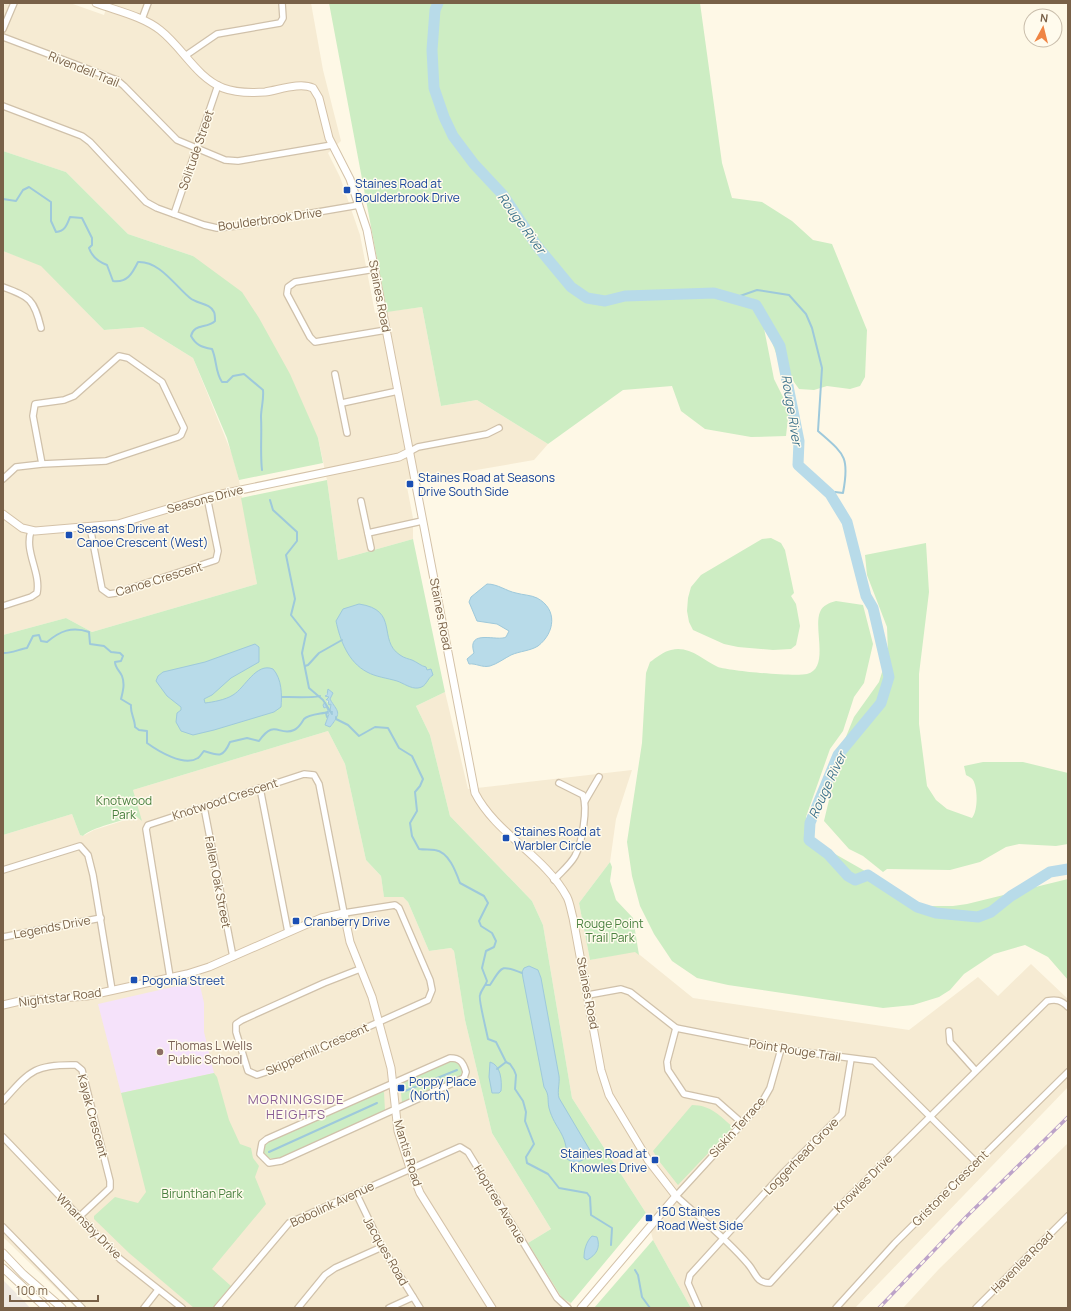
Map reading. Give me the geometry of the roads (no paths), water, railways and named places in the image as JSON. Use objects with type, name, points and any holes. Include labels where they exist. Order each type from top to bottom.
[{"type":"street","points":[[3,29],[14,3]]},
{"type":"street","name":"Staines Road","points":[[96,3],[142,20],[159,29],[202,74],[218,85],[230,90],[249,93],[303,86],[312,87],[320,98],[324,121],[332,145],[350,179],[367,230],[475,793],[483,808],[554,880],[567,898],[573,918],[601,1070],[609,1095],[648,1160],[676,1196]]},
{"type":"street","points":[[142,20],[148,3]]},
{"type":"street","points":[[185,56],[217,34],[280,23],[283,18],[282,3]]},
{"type":"street","name":"Rivendell Trail","points":[[3,37],[117,80],[172,136],[196,148],[233,161],[332,145]]},
{"type":"street","name":"Solitude Street","points":[[174,214],[218,85]]},
{"type":"street","name":"Boulderbrook Drive","points":[[3,106],[77,133],[87,139],[143,198],[157,208],[211,227],[225,228],[359,205]]},
{"type":"street","points":[[374,269],[295,282],[288,287],[287,294],[310,337],[315,342],[386,330]]},
{"type":"street","points":[[3,287],[20,293],[28,299],[36,309],[41,328]]},
{"type":"street","points":[[3,479],[16,467],[42,464],[106,461],[178,437],[181,435],[184,428],[162,382],[128,358],[119,356],[74,396],[64,400],[35,404],[33,416],[42,464]]},
{"type":"street","points":[[335,374],[347,433]]},
{"type":"street","points":[[342,403],[398,391]]},
{"type":"street","points":[[409,452],[418,447],[486,434],[499,428]]},
{"type":"street","name":"Seasons Drive","points":[[31,531],[118,524],[207,497],[399,458],[409,452]]},
{"type":"street","name":"Canoe Crescent","points":[[90,526],[102,589],[109,594],[116,593],[216,560],[218,551],[207,497]]},
{"type":"street","points":[[361,501],[371,548]]},
{"type":"street","points":[[3,514],[15,524],[31,531],[29,537],[29,550],[36,580],[37,593],[30,598],[3,606]]},
{"type":"street","points":[[368,533],[422,521]]},
{"type":"street","name":"Knotwood Crescent","points":[[170,977],[146,829],[148,825],[153,822],[304,774],[314,775],[319,784],[344,913]]},
{"type":"street","points":[[585,801],[599,777]]},
{"type":"street","points":[[554,880],[571,862],[577,851],[586,807],[583,795],[559,783]]},
{"type":"street","points":[[260,788],[288,932]]},
{"type":"street","name":"Fallen Oak Street","points":[[204,807],[233,957]]},
{"type":"street","points":[[3,870],[80,846],[88,855],[101,918],[112,990]]},
{"type":"street","points":[[344,913],[395,905],[399,908],[430,980],[432,990],[428,1000],[379,1022]]},
{"type":"street","name":"Nightstar Road","points":[[3,1005],[20,1001],[86,996],[208,967],[321,918],[344,913]]},
{"type":"street","name":"Mantis Road","points":[[344,913],[350,942],[372,997],[391,1068],[398,1131],[410,1168],[420,1193],[492,1308]]},
{"type":"street","name":"Legends Drive","points":[[3,937],[101,918]]},
{"type":"street","name":"Skipperhill Crescent","points":[[360,969],[324,983],[236,1024],[236,1032],[248,1071],[257,1075],[272,1070],[379,1022]]},
{"type":"street","name":"Point Rouge Trail","points":[[588,995],[621,989],[630,992],[676,1028],[781,1049],[874,1062],[976,1162]]},
{"type":"street","name":"Knowles Drive","points":[[676,1196],[749,1265],[759,1281],[770,1283],[844,1202],[975,1070],[1047,1001],[1055,999],[1064,1003],[1068,1007]]},
{"type":"street","points":[[676,1028],[667,1062],[668,1070],[684,1094],[717,1101],[742,1123]]},
{"type":"street","points":[[949,1031],[950,1042],[975,1070]]},
{"type":"street","name":"Siskin Terrace","points":[[676,1196],[762,1102],[770,1088],[781,1049]]},
{"type":"street","points":[[450,1058],[458,1058],[463,1062],[466,1072],[464,1078],[395,1110],[275,1164],[269,1163],[260,1154],[262,1143],[267,1139],[450,1058]]},
{"type":"street","name":"Loggerhead Grove","points":[[723,1239],[783,1173],[842,1114],[851,1059]]},
{"type":"street","name":"Kayak Crescent","points":[[3,1101],[26,1075],[45,1066],[76,1065],[82,1070],[110,1181],[110,1188],[79,1217]]},
{"type":"street","name":"Gristone Crescent","points":[[836,1308],[895,1243],[1068,1072]]},
{"type":"street","name":"Wharnsby Drive","points":[[3,1138],[120,1259],[182,1308]]},
{"type":"street","name":"Hoptree Avenue","points":[[410,1168],[460,1147],[468,1152],[557,1298],[568,1308]]},
{"type":"street","name":"Bobolink Avenue","points":[[217,1308],[289,1223],[410,1168]]},
{"type":"street","name":"Jacques Road","points":[[356,1193],[382,1246],[420,1308]]},
{"type":"street","points":[[581,1308],[676,1196]]},
{"type":"street","name":"Havenlea Road","points":[[976,1308],[1068,1216]]},
{"type":"street","points":[[3,1227],[82,1308]]},
{"type":"street","points":[[699,1308],[688,1283],[690,1275],[723,1239]]},
{"type":"street","points":[[298,1308],[325,1275],[335,1268],[382,1246]]},
{"type":"street","points":[[3,1253],[23,1274],[62,1308]]},
{"type":"street","points":[[3,1268],[46,1308]]},
{"type":"street","points":[[144,1308],[158,1290]]},
{"type":"street","points":[[389,1308],[413,1297]]},
{"type":"water","points":[[487,584],[537,598],[548,608],[552,621],[548,635],[538,646],[511,655],[490,666],[482,666],[469,664],[467,659],[474,653],[474,641],[478,638],[506,637],[509,631],[497,624],[477,621],[469,602],[471,597]]},
{"type":"water","points":[[359,604],[372,607],[379,612],[384,619],[393,649],[405,658],[426,667],[427,670],[431,669],[433,675],[423,686],[413,688],[397,681],[370,674],[360,668],[350,656],[340,636],[336,621],[343,609]]},
{"type":"water","points":[[255,644],[259,647],[259,662],[231,678],[212,695],[204,699],[205,703],[230,697],[237,692],[256,672],[267,668],[273,669],[280,682],[281,707],[274,712],[214,730],[193,735],[181,731],[176,722],[177,713],[181,710],[181,707],[167,696],[156,681],[158,676],[163,672],[205,662]]},
{"type":"water","points":[[328,689],[333,693],[330,699],[338,712],[338,715],[330,727],[325,725],[329,714],[327,713],[328,710],[326,707],[324,708],[323,705],[325,702],[330,712],[333,712],[330,711],[331,704],[329,705],[328,700],[326,700],[329,697],[325,696],[327,695]]},
{"type":"water","points":[[529,966],[538,970],[541,978],[559,1076],[559,1098],[591,1152],[591,1154],[577,1162],[567,1159],[563,1137],[551,1115],[549,1108],[548,1095],[544,1087],[522,972],[524,968]]},
{"type":"water","points":[[490,1062],[499,1070],[501,1078],[501,1091],[499,1093],[492,1093],[489,1077]]},
{"type":"water","points":[[592,1236],[597,1237],[598,1248],[593,1256],[587,1260],[584,1258],[585,1249]]},
{"type":"waterway","name":"Rouge River","points":[[438,3],[435,10],[432,50],[434,88],[444,117],[453,136],[474,164],[503,195],[537,246],[571,287],[587,298],[605,301],[625,296],[714,293],[756,305],[780,346],[799,441],[798,465],[830,494],[847,522],[866,596],[873,608],[889,677],[881,703],[838,755],[810,823],[809,840],[828,854],[848,876],[855,880],[868,875],[917,907],[936,913],[978,917],[991,912],[1011,896],[1050,872],[1068,869]]},
{"type":"waterway","points":[[3,199],[16,201],[23,190],[29,187],[51,202],[51,221],[56,232],[64,229],[70,217],[82,218],[92,238],[92,245],[89,248],[90,251],[96,259],[107,265],[113,281],[122,281],[128,277],[138,262],[146,263],[167,275],[190,298],[212,309],[215,321],[195,329],[191,336],[199,345],[212,349],[218,374],[222,382],[227,382],[233,376],[244,374],[263,390],[261,417],[262,470]]},
{"type":"waterway","points":[[740,296],[757,290],[789,295],[806,314],[812,328],[822,368],[818,431],[834,445],[843,457],[845,463],[846,471],[843,493],[835,492]]},
{"type":"waterway","points":[[270,500],[273,510],[297,532],[297,541],[286,555],[295,599],[291,615],[306,634],[302,653],[309,688],[323,700],[332,714]]},
{"type":"waterway","points":[[3,653],[27,648],[33,636],[39,635],[41,641],[47,642],[66,631],[77,629],[89,632],[90,644],[104,646],[111,652],[120,653],[123,656],[121,661],[115,662],[122,676],[123,682],[121,699],[131,705],[135,727],[139,730],[147,731],[147,743],[164,754],[186,761],[199,757],[204,751],[217,755],[223,753],[230,742],[247,738],[259,741],[264,734],[273,729],[289,732],[299,727],[306,717],[328,712]]},
{"type":"waterway","points":[[305,666],[308,665],[319,653],[342,640]]},
{"type":"waterway","points":[[282,697],[320,696]]},
{"type":"waterway","points":[[326,713],[327,717]]},
{"type":"waterway","points":[[336,717],[336,719],[348,725],[359,736],[375,727],[388,728],[399,748],[412,756],[423,779],[415,792],[417,811],[410,823],[412,836],[419,849],[435,850],[444,854],[451,863],[460,883],[484,896],[488,903],[479,921],[481,926],[492,933],[496,941],[494,947],[486,951],[482,968],[487,981],[481,993],[480,1002],[488,1039],[496,1042],[506,1062],[510,1064],[516,1075],[515,1089],[523,1101],[526,1112],[525,1121],[534,1144],[526,1157],[527,1163],[548,1174],[559,1188],[587,1193],[590,1197],[591,1215],[612,1228],[611,1245]]},
{"type":"waterway","points":[[486,985],[490,985],[502,969],[505,968],[522,973]]},
{"type":"waterway","points":[[497,1069],[506,1062]]},
{"type":"waterway","points":[[405,1091],[457,1070]]},
{"type":"waterway","points":[[269,1152],[377,1103]]},
{"type":"waterway","points":[[635,1270],[638,1275],[642,1297],[650,1308]]},
{"type":"railway","points":[[879,1308],[967,1216],[1068,1117]]},
{"type":"place","name":"Staines Road at Boulderbrook Drive","points":[[347,190]]},
{"type":"place","name":"Staines Road at Seasons Drive South Side","points":[[410,484]]},
{"type":"place","name":"Seasons Drive at Canoe Crescent (West)","points":[[69,535]]},
{"type":"place","name":"Staines Road at Warbler Circle","points":[[506,838]]},
{"type":"place","name":"Cranberry Drive","points":[[296,921]]},
{"type":"place","name":"Pogonia Street","points":[[134,980]]},
{"type":"place","name":"Thomas L Wells Public School","points":[[160,1052]]},
{"type":"place","name":"Poppy Place (North)","points":[[401,1088]]},
{"type":"place","name":"Staines Road at Knowles Drive","points":[[655,1160]]},
{"type":"place","name":"150 Staines Road West Side","points":[[649,1218]]},
{"type":"district","name":"MORNINGSIDE HEIGHTS","points":[[296,1106]]},
{"type":"park label","name":"Knotwood Park","points":[[124,807]]},
{"type":"park label","name":"Rouge Point Trail Park","points":[[610,930]]},
{"type":"park label","name":"Birunthan Park","points":[[202,1193]]}]
